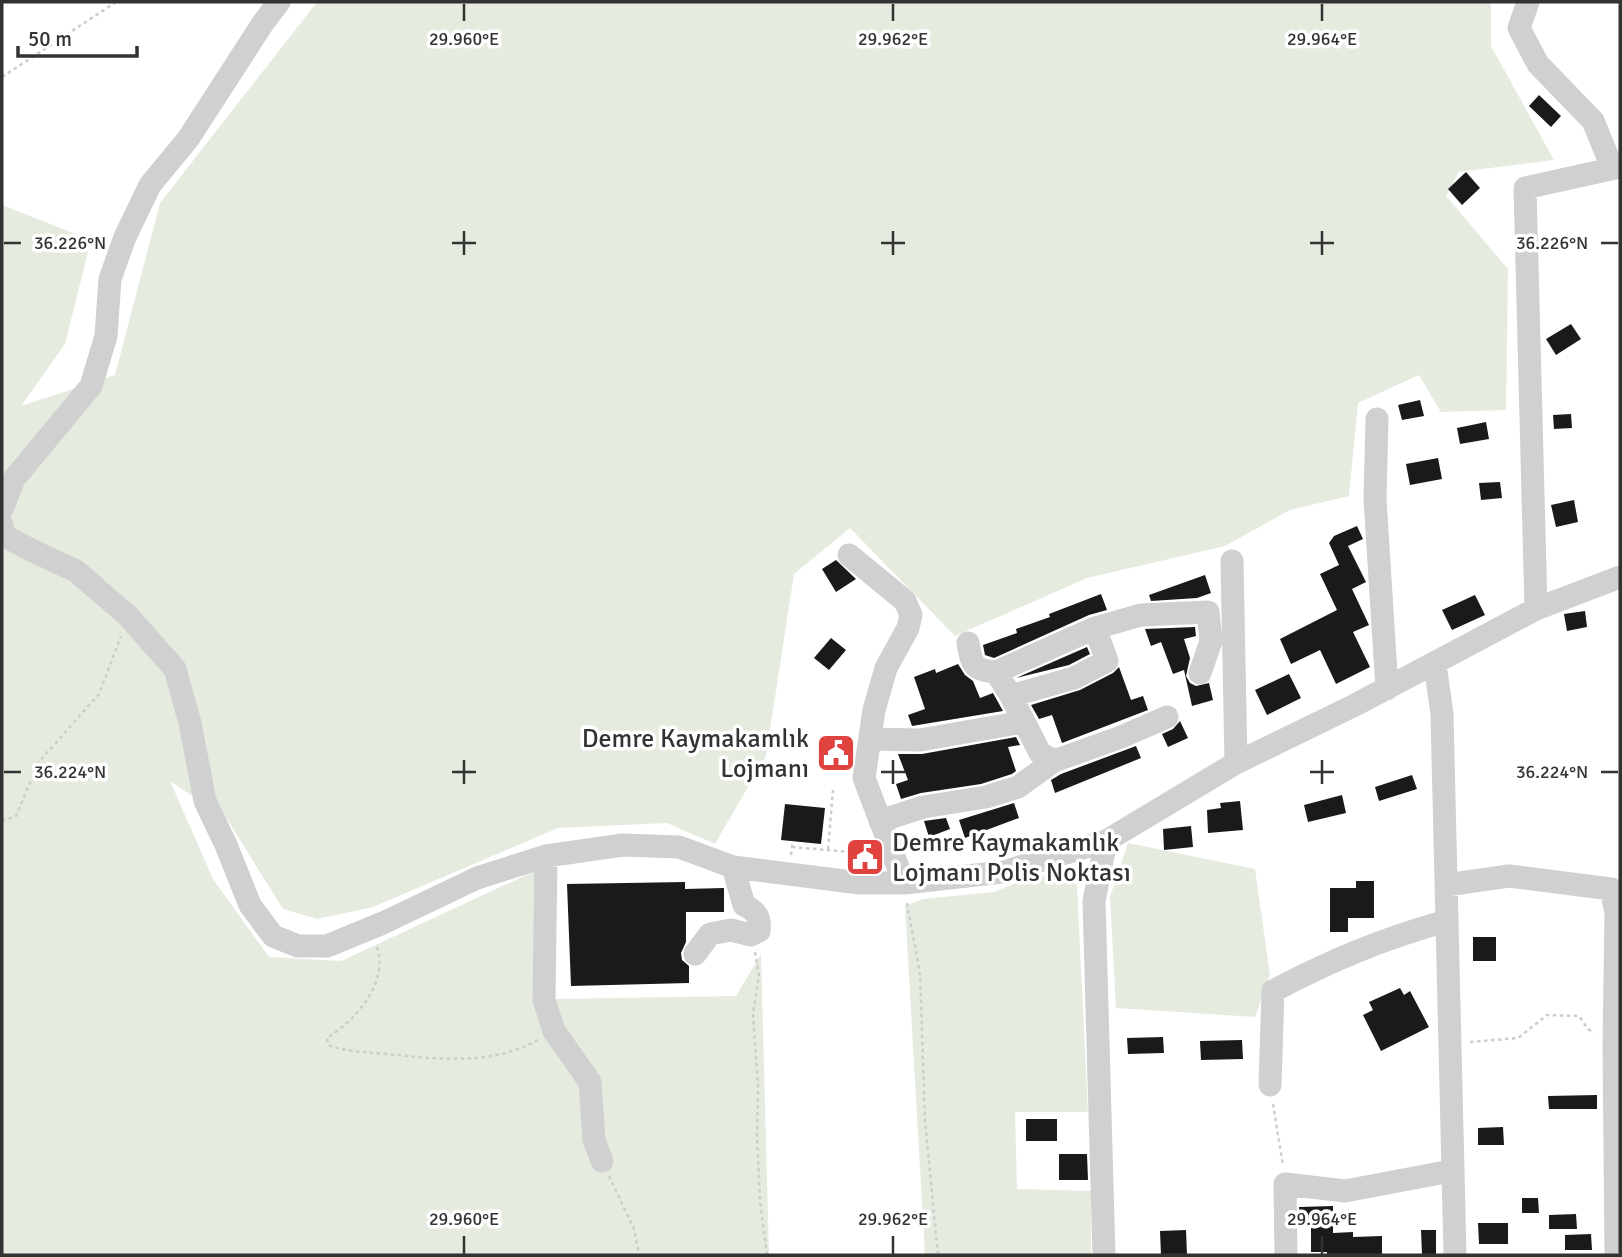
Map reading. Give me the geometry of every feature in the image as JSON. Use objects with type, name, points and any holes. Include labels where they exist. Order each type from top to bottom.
[{"type":"street","points":[[2,509],[14,480],[91,386],[106,336],[110,279],[125,237],[150,185],[188,139],[262,23],[279,2]]},
{"type":"street","points":[[1528,2],[1519,28],[1538,64],[1593,121],[1616,167],[1525,188],[1536,609]]},
{"type":"street","points":[[1377,419],[1375,499],[1387,689]]},
{"type":"street","points":[[2,524],[4,535],[76,570],[128,615],[175,669],[190,723],[205,801],[250,905],[273,936],[298,946],[327,946],[477,878],[546,856],[623,845],[678,847],[733,867],[860,883],[904,883],[1003,872],[1106,841],[1236,764],[1387,689],[1536,609],[1620,577]]},
{"type":"street","points":[[849,555],[905,601],[911,615],[908,628],[886,668],[874,710],[864,778],[904,883]]},
{"type":"street","points":[[1232,561],[1236,764]]},
{"type":"street","points":[[968,643],[971,662],[981,671],[996,672],[1095,628],[1141,615],[1208,612],[1211,642],[1200,673]]},
{"type":"street","points":[[1011,696],[1074,678],[1107,661],[1095,628]]},
{"type":"street","points":[[1435,664],[1442,714],[1455,1255]]},
{"type":"street","points":[[996,672],[1040,753],[1054,761]]},
{"type":"street","points":[[880,821],[923,807],[986,797],[1018,787],[1054,761],[1167,717]]},
{"type":"street","points":[[870,739],[920,740],[1023,722]]},
{"type":"street","points":[[1104,1255],[1094,901],[1106,841]]},
{"type":"street","points":[[546,856],[544,1000],[554,1031],[590,1082],[594,1140],[602,1161]]},
{"type":"street","points":[[695,954],[710,934],[731,930],[751,935],[759,931],[760,922],[755,911],[744,905],[733,867]]},
{"type":"street","points":[[1446,885],[1509,876],[1611,889],[1616,913],[1616,1255]]},
{"type":"street","points":[[1270,1085],[1273,991],[1337,958],[1394,936],[1447,922]]},
{"type":"street","points":[[1286,1255],[1285,1184],[1345,1191],[1451,1171]]},
{"type":"path","points":[[2,77],[116,2]]},
{"type":"path","points":[[2,821],[16,816],[38,763],[99,694],[128,615]]},
{"type":"path","points":[[828,850],[833,790]]},
{"type":"path","points":[[792,847],[875,855]]},
{"type":"path","points":[[904,883],[920,974],[925,1121],[938,1255]]},
{"type":"path","points":[[366,930],[375,940],[380,956],[378,979],[364,1004],[342,1029],[327,1038],[328,1045],[345,1051],[436,1060],[483,1057],[529,1045],[554,1031]]},
{"type":"path","points":[[751,935],[759,976],[753,1013],[758,1086],[760,1201],[767,1255]]},
{"type":"path","points":[[1450,1043],[1518,1038],[1547,1016],[1579,1016],[1588,1030],[1614,1045]]},
{"type":"path","points":[[1270,1085],[1285,1184]]},
{"type":"path","points":[[602,1161],[634,1229],[639,1255]]},
{"type":"shaded area","points":[[317,2],[1491,2],[1491,46],[1554,160],[1459,172],[1446,196],[1508,269],[1506,410],[1441,412],[1419,375],[1358,403],[1349,496],[1290,510],[1225,546],[1087,578],[955,636],[850,528],[794,574],[766,756],[715,844],[667,823],[558,828],[373,907],[317,919],[283,909],[227,819],[170,781],[213,879],[269,957],[341,961],[552,863],[554,999],[736,996],[761,954],[769,1255],[2,1255],[2,205],[91,240],[65,344],[21,406],[115,375],[160,203]]},
{"type":"shaded area","points":[[1128,843],[1255,869],[1270,975],[1255,1017],[1116,1008],[1110,897]]},
{"type":"shaded area","points":[[1066,875],[1077,886],[1088,1112],[1015,1112],[1017,1189],[1091,1191],[1091,1255],[925,1255],[905,906],[923,899],[994,892],[1032,876]]},
{"type":"building","points":[[1539,95],[1561,116],[1551,127],[1529,106]]},
{"type":"building","points":[[1466,172],[1480,188],[1462,205],[1448,189]]},
{"type":"building","points":[[1571,324],[1581,339],[1556,355],[1546,339]]},
{"type":"building","points":[[1420,400],[1424,416],[1402,420],[1398,405]]},
{"type":"building","points":[[1571,414],[1572,428],[1554,429],[1553,415]]},
{"type":"building","points":[[1486,422],[1489,439],[1460,444],[1457,428]]},
{"type":"building","points":[[1438,458],[1442,479],[1410,485],[1406,464]]},
{"type":"building","points":[[1500,482],[1502,498],[1481,500],[1479,483]]},
{"type":"building","points":[[1574,500],[1578,522],[1556,527],[1551,505]]},
{"type":"building","points":[[1357,526],[1363,539],[1348,546],[1366,582],[1352,589],[1369,625],[1353,632],[1370,667],[1336,684],[1320,650],[1291,664],[1280,639],[1337,610],[1320,574],[1339,565],[1329,543],[1334,536]]},
{"type":"building","points":[[836,560],[856,579],[836,592],[822,569]]},
{"type":"building","points":[[1205,575],[1211,593],[1197,598],[1151,601],[1149,595]]},
{"type":"building","points":[[1101,594],[1107,610],[1089,615],[994,658],[985,655],[983,645],[1017,633],[1016,629]]},
{"type":"building","points":[[1475,595],[1485,615],[1452,630],[1442,610]]},
{"type":"building","points":[[1585,611],[1587,627],[1567,631],[1564,614]]},
{"type":"building","points":[[1195,627],[1196,636],[1184,639],[1190,658],[1186,676],[1190,683],[1196,686],[1209,683],[1213,700],[1192,706],[1184,670],[1173,674],[1161,642],[1151,646],[1145,629]]},
{"type":"building","points":[[831,638],[846,650],[829,670],[814,658]]},
{"type":"building","points":[[1087,647],[1090,654],[1069,665],[1016,678]]},
{"type":"building","points":[[958,664],[973,681],[980,698],[993,693],[1003,711],[912,726],[908,715],[925,709],[914,677],[935,669],[936,673]]},
{"type":"building","points":[[1119,667],[1131,700],[1143,696],[1148,710],[1062,743],[1052,715],[1039,719],[1031,705],[1080,690],[1113,673]]},
{"type":"building","points":[[1289,674],[1301,698],[1267,715],[1255,690]]},
{"type":"building","points":[[1180,721],[1188,738],[1168,747],[1162,734],[1173,729]]},
{"type":"building","points":[[1016,737],[1020,745],[1008,747],[1016,771],[1012,774],[981,784],[921,793],[901,799],[896,784],[908,780],[898,754],[922,754]]},
{"type":"building","points":[[1136,746],[1141,758],[1055,793],[1051,780],[1061,774]]},
{"type":"building","points":[[1412,775],[1417,789],[1379,801],[1375,787]]},
{"type":"building","points":[[1342,795],[1346,813],[1308,822],[1304,805]]},
{"type":"building","points":[[1240,801],[1243,830],[1208,833],[1207,810],[1221,808],[1220,803]]},
{"type":"building","points":[[1014,803],[1019,818],[965,838],[959,820]]},
{"type":"building","name":"Demre Kaymakamlık Lojmanı","points":[[785,804],[825,808],[821,844],[781,840]]},
{"type":"building","points":[[946,818],[950,829],[929,837],[924,821]]},
{"type":"building","points":[[1191,826],[1193,847],[1164,850],[1163,829]]},
{"type":"building","points":[[1356,881],[1374,881],[1374,918],[1348,918],[1348,932],[1330,932],[1330,888],[1356,888]]},
{"type":"building","points":[[685,882],[685,889],[724,888],[724,912],[686,912],[686,942],[681,953],[682,960],[689,966],[689,983],[571,986],[567,884]]},
{"type":"building","points":[[1473,937],[1496,937],[1496,961],[1473,961]]},
{"type":"building","points":[[1400,988],[1404,995],[1410,991],[1429,1027],[1381,1051],[1363,1015],[1373,1010],[1369,1002]]},
{"type":"building","points":[[1163,1037],[1164,1053],[1128,1054],[1127,1038]]},
{"type":"building","points":[[1242,1040],[1243,1059],[1201,1060],[1200,1041]]},
{"type":"building","points":[[1597,1095],[1597,1109],[1549,1109],[1548,1096]]},
{"type":"building","points":[[1026,1119],[1057,1119],[1057,1141],[1026,1141]]},
{"type":"building","points":[[1503,1127],[1504,1145],[1478,1145],[1478,1128]]},
{"type":"building","points":[[1059,1154],[1087,1154],[1088,1180],[1059,1180]]},
{"type":"building","points":[[1522,1198],[1538,1198],[1539,1213],[1522,1213]]},
{"type":"building","points":[[1333,1206],[1333,1233],[1353,1232],[1353,1237],[1382,1236],[1382,1255],[1327,1255],[1327,1252],[1311,1252],[1311,1221],[1300,1222],[1299,1207]]},
{"type":"building","points":[[1576,1214],[1577,1229],[1549,1229],[1549,1215]]},
{"type":"building","points":[[1478,1223],[1508,1223],[1508,1244],[1479,1244]]},
{"type":"building","points":[[1186,1230],[1187,1255],[1161,1255],[1160,1231]]},
{"type":"building","points":[[1421,1230],[1436,1230],[1436,1255],[1422,1255]]},
{"type":"building","points":[[1591,1234],[1592,1250],[1565,1250],[1565,1235]]},
{"type":"place","name":"Demre Kaymakamlık Lojmanı","points":[[836,753]]},
{"type":"place","name":"Demre Kaymakamlık Lojmanı Polis Noktası","points":[[865,857]]}]
